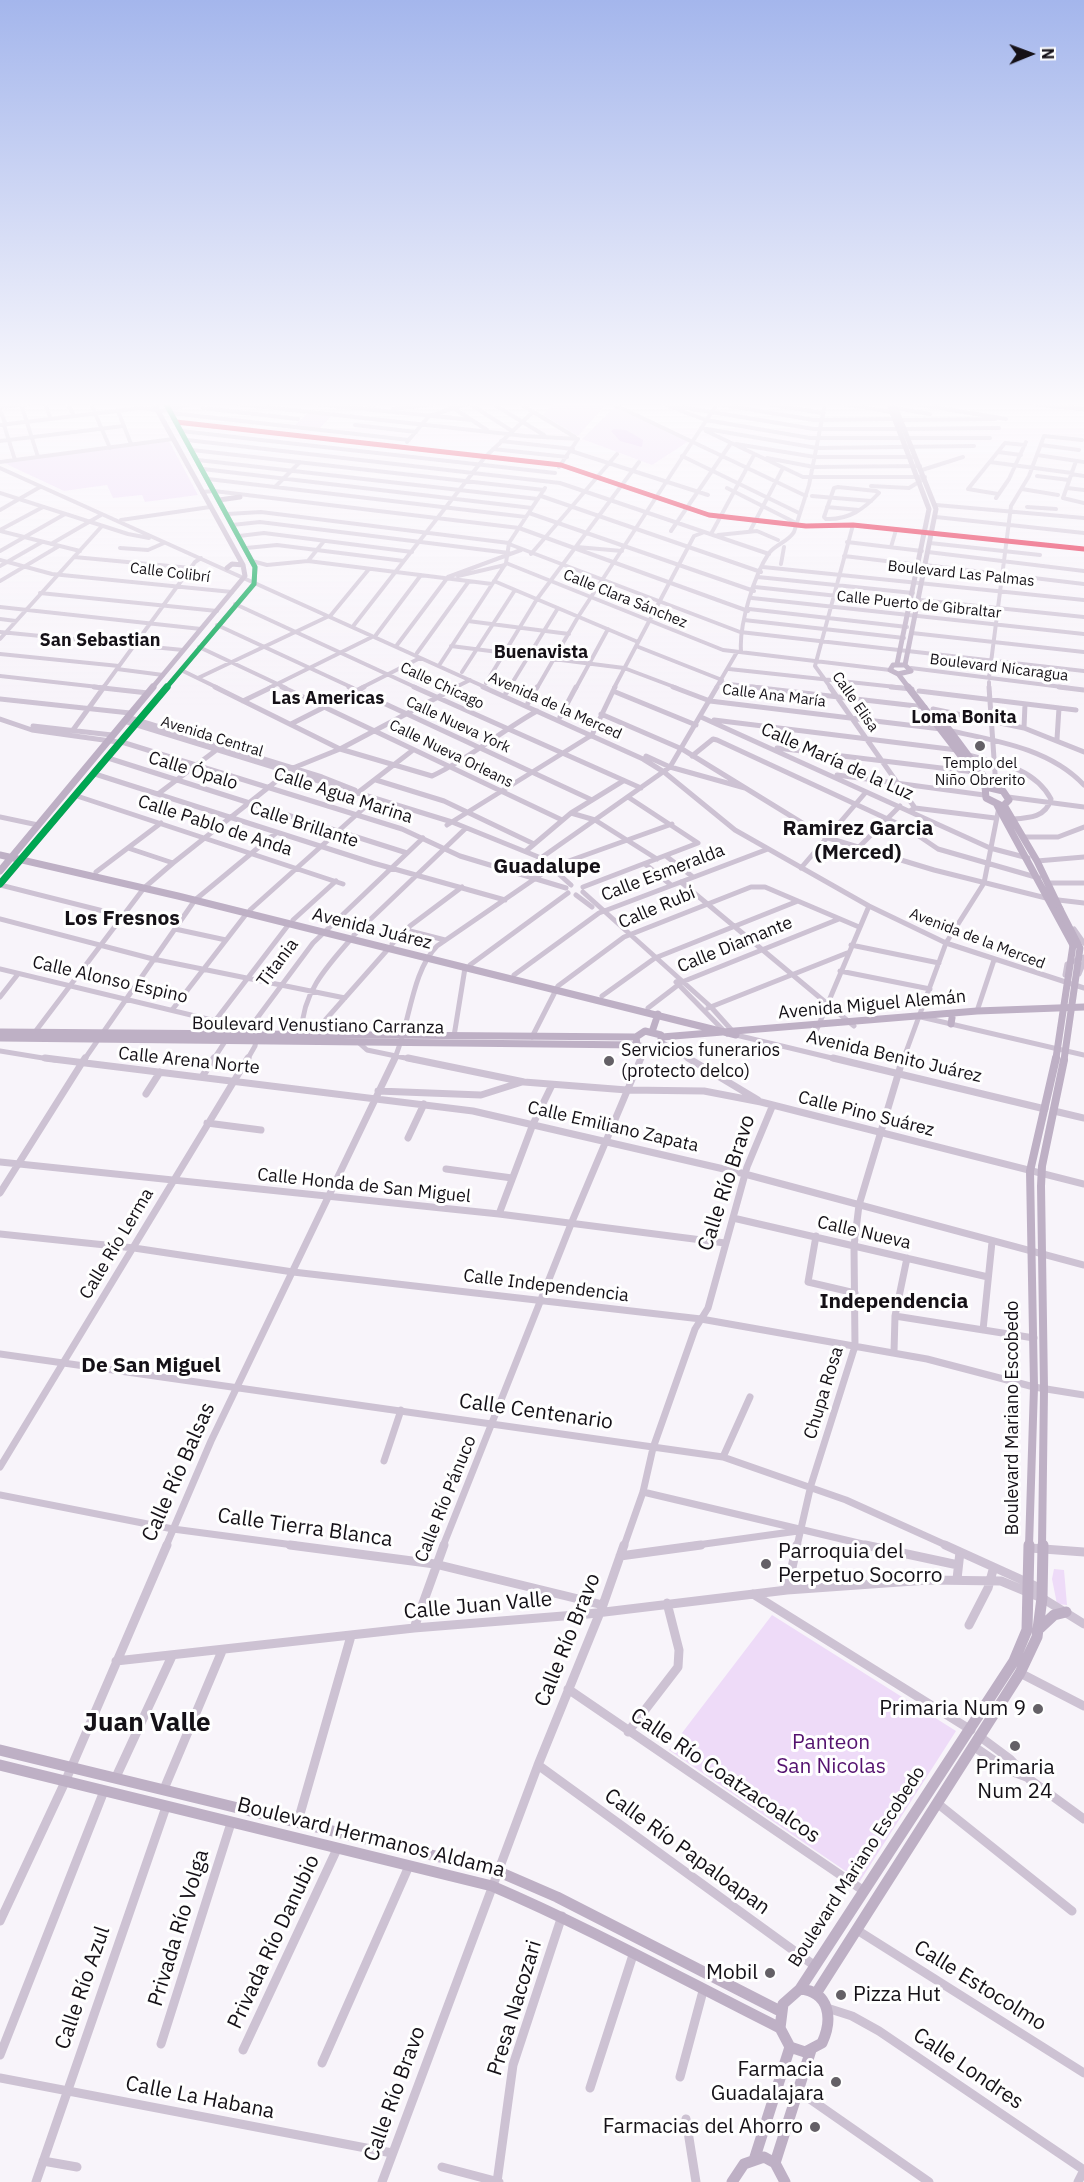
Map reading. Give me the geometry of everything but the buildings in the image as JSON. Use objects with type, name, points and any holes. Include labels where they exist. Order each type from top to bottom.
[{"type":"main road","points":[[97,772],[99,765],[254,582],[255,571],[252,561],[222,506]]},
{"type":"main road","points":[[929,506],[922,565],[915,580],[907,627],[897,664],[890,669],[916,690],[974,772],[991,787],[1008,797],[1008,802],[1000,806],[984,795],[991,787]]},
{"type":"main road","points":[[925,552],[930,543],[936,506]]},
{"type":"main road","points":[[0,871],[244,577],[243,565],[210,507]]},
{"type":"main road","points":[[227,568],[232,564],[243,565]]},
{"type":"main road","points":[[916,690],[908,670],[908,651],[920,600],[922,565]]},
{"type":"main road","points":[[248,589],[261,587]]},
{"type":"main road","points":[[210,618],[220,623]]},
{"type":"main road","points":[[206,624],[220,623]]},
{"type":"main road","points":[[897,664],[908,670]]},
{"type":"main road","points":[[899,675],[908,670]]},
{"type":"main road","points":[[929,708],[951,731],[991,787]]},
{"type":"main road","points":[[0,884],[77,796],[119,742]]},
{"type":"main road","name":"Boulevard Mariano Escobedo","points":[[1000,806],[1013,819],[1037,861],[1072,942],[1073,958],[1061,1055]]},
{"type":"main road","name":"Boulevard Mariano Escobedo","points":[[817,1992],[981,1737],[1020,1673],[1040,1630],[1042,1594],[1039,1388],[1041,1174],[1080,948],[1000,806]]},
{"type":"main road","name":"Avenida Juárez","points":[[0,850],[12,855]]},
{"type":"main road","name":"Avenida Juárez","points":[[0,855],[12,855],[96,872],[145,887]]},
{"type":"main road","name":"Avenida Juárez","points":[[22,857],[391,946],[730,1032]]},
{"type":"main road","name":"Avenida Juárez","points":[[468,966],[514,975],[557,988],[602,996],[730,1032]]},
{"type":"main road","name":"Avenida Miguel Alemán","points":[[918,1018],[951,1021],[1084,1008]]},
{"type":"main road","name":"Avenida Miguel Alemán","points":[[645,1049],[654,1049],[663,1040],[730,1032],[818,1027],[977,1011],[1061,1009]]},
{"type":"main road","points":[[652,1032],[658,1014]]},
{"type":"main road","name":"Boulevard Venustiano Carranza","points":[[0,1032],[226,1040],[312,1035],[403,1039],[636,1041]]},
{"type":"main road","points":[[645,1049],[636,1041],[642,1032],[652,1032],[663,1040]]},
{"type":"main road","name":"Boulevard Venustiano Carranza","points":[[0,1038],[257,1037],[358,1042],[454,1036],[532,1036],[636,1041]]},
{"type":"main road","name":"Boulevard Mariano Escobedo","points":[[800,1989],[1019,1652],[1027,1630],[1039,1388],[1030,1251],[1030,1172],[1051,1109]]},
{"type":"main road","points":[[1040,1630],[1053,1615],[1066,1612]]},
{"type":"main road","name":"Boulevard Hermanos Aldama","points":[[0,1750],[497,1871],[557,1897],[780,2011]]},
{"type":"main road","name":"Boulevard Hermanos Aldama","points":[[0,1766],[492,1886],[562,1916],[703,1991],[780,2028]]},
{"type":"main road","points":[[800,1989],[817,1992],[827,2008],[826,2036],[822,2043],[811,2050],[800,2052],[790,2047],[780,2028],[780,2011],[787,1999],[800,1989]]},
{"type":"main road","points":[[755,2157],[790,2047]]},
{"type":"main road","points":[[775,2163],[811,2050]]},
{"type":"main road","points":[[730,2179],[746,2161],[755,2157],[764,2157],[775,2163],[785,2182]]},
{"type":"street","points":[[39,506],[138,537],[152,538]]},
{"type":"street","name":"Avenida de la Merced","points":[[83,506],[121,520],[537,711],[670,767],[745,788]]},
{"type":"street","name":"Avenida de la Merced","points":[[84,506],[152,538],[244,577]]},
{"type":"street","points":[[330,506],[350,508]]},
{"type":"street","points":[[333,506],[518,529],[748,610],[907,627]]},
{"type":"street","points":[[427,506],[529,513]]},
{"type":"street","points":[[490,506],[529,513],[755,589],[910,604]]},
{"type":"street","points":[[440,664],[505,564],[509,544],[534,506]]},
{"type":"street","points":[[569,506],[690,547],[764,568],[837,585],[913,593]]},
{"type":"street","points":[[486,683],[537,599],[608,506]]},
{"type":"street","points":[[629,506],[769,554]]},
{"type":"street","points":[[528,703],[579,616],[651,506]]},
{"type":"street","points":[[685,506],[721,516],[757,520],[796,524],[848,524],[1084,549]]},
{"type":"street","points":[[710,534],[726,506]]},
{"type":"street","points":[[750,531],[763,506],[796,524]]},
{"type":"street","points":[[784,506],[799,513]]},
{"type":"street","points":[[540,859],[670,767],[729,669],[737,652],[740,632],[769,554],[791,539],[802,506]]},
{"type":"street","points":[[838,519],[862,510],[866,506]]},
{"type":"street","points":[[945,506],[1084,518]]},
{"type":"street","points":[[991,787],[994,762],[989,680],[1012,506]]},
{"type":"street","points":[[0,530],[43,507]]},
{"type":"street","points":[[121,520],[210,507]]},
{"type":"street","points":[[531,554],[573,507]]},
{"type":"street","points":[[670,531],[688,507]]},
{"type":"street","points":[[848,524],[838,519],[824,518],[827,507],[862,510]]},
{"type":"street","points":[[1027,507],[1056,509]]},
{"type":"street","points":[[354,625],[445,508]]},
{"type":"street","points":[[1039,514],[1040,508]]},
{"type":"street","points":[[227,514],[261,512],[509,544],[740,632],[1084,671]]},
{"type":"street","points":[[0,551],[65,514]]},
{"type":"street","points":[[51,544],[102,514]]},
{"type":"street","points":[[936,517],[1084,533]]},
{"type":"street","points":[[232,525],[260,522],[508,554]]},
{"type":"street","name":"Calle Elisa","points":[[848,524],[844,556],[815,660],[816,667],[897,783],[912,809]]},
{"type":"street","points":[[0,639],[3,632],[16,621],[102,526]]},
{"type":"street","points":[[0,530],[80,551]]},
{"type":"street","points":[[891,547],[896,530]]},
{"type":"street","points":[[450,824],[563,755],[592,734],[648,621],[695,535],[750,531],[767,533],[778,540]]},
{"type":"street","points":[[0,537],[7,532]]},
{"type":"street","points":[[239,536],[264,533],[412,552]]},
{"type":"street","points":[[308,561],[324,540]]},
{"type":"street","points":[[0,566],[43,542]]},
{"type":"street","points":[[847,542],[1084,571]]},
{"type":"street","points":[[120,548],[148,550],[164,543]]},
{"type":"street","points":[[930,543],[1040,555]]},
{"type":"street","points":[[246,548],[271,544],[404,561]]},
{"type":"street","points":[[0,581],[59,546]]},
{"type":"street","points":[[781,564],[784,547]]},
{"type":"street","points":[[576,548],[622,551]]},
{"type":"street","points":[[397,645],[446,579],[521,550]]},
{"type":"street","points":[[74,556],[191,568]]},
{"type":"street","points":[[844,556],[1084,584]]},
{"type":"street","points":[[73,730],[200,558]]},
{"type":"street","name":"Calle Colibrí","points":[[0,560],[57,574],[232,592]]},
{"type":"street","points":[[252,561],[267,565],[308,561],[493,583],[579,616],[721,681],[929,708],[990,719],[1057,739],[1084,752]]},
{"type":"street","points":[[452,579],[505,564]]},
{"type":"street","name":"Calle Clara Sánchez","points":[[505,564],[719,649],[737,652]]},
{"type":"street","name":"Boulevard Las Palmas","points":[[764,568],[781,564],[1084,599]]},
{"type":"street","points":[[255,571],[267,565]]},
{"type":"street","name":"Boulevard Las Palmas","points":[[764,568],[840,572]]},
{"type":"street","points":[[198,678],[329,616],[369,569]]},
{"type":"street","points":[[243,701],[374,636],[422,575]]},
{"type":"street","points":[[291,724],[389,675],[418,656],[469,581]]},
{"type":"street","name":"Avenida de la Merced","points":[[254,582],[261,587],[354,625],[418,656],[462,672],[560,717],[643,759],[664,772],[727,824],[869,906],[946,943],[1081,988]]},
{"type":"street","points":[[462,672],[515,590]]},
{"type":"street","points":[[40,593],[217,611]]},
{"type":"street","name":"Calle Puerto de Gibraltar","points":[[752,598],[1084,634]]},
{"type":"street","points":[[920,600],[1084,617]]},
{"type":"street","name":"Calle Chicago","points":[[235,604],[505,729],[641,788]]},
{"type":"street","points":[[0,607],[201,629]]},
{"type":"street","points":[[506,693],[558,608]]},
{"type":"street","points":[[0,619],[16,621]]},
{"type":"street","points":[[744,620],[904,638]]},
{"type":"street","points":[[468,621],[569,634]]},
{"type":"street","name":"Calle Nueva York","points":[[220,623],[263,646],[592,800]]},
{"type":"street","points":[[560,717],[608,629]]},
{"type":"street","points":[[3,632],[183,650]]},
{"type":"street","points":[[912,633],[1084,652]]},
{"type":"street","name":"Calle Ana María","points":[[451,646],[624,668],[710,701],[942,729]]},
{"type":"street","points":[[739,646],[750,650],[815,660]]},
{"type":"street","name":"Calle Nueva Orleans","points":[[200,647],[562,820]]},
{"type":"street","points":[[737,652],[890,669]]},
{"type":"street","points":[[0,654],[163,675]]},
{"type":"street","points":[[729,669],[1076,710]]},
{"type":"street","points":[[181,670],[340,749],[435,776],[505,729],[537,711]]},
{"type":"street","name":"Boulevard Nicaragua","points":[[908,670],[1084,692]]},
{"type":"street","points":[[0,676],[148,693]]},
{"type":"street","points":[[35,1032],[145,887],[173,863],[293,768],[340,749],[470,680]]},
{"type":"street","points":[[613,691],[696,725]]},
{"type":"street","name":"Avenida Central","points":[[0,699],[89,709],[127,717],[136,723],[215,751],[429,816],[526,851],[540,859],[568,888]]},
{"type":"street","points":[[1024,728],[1025,704]]},
{"type":"street","points":[[1057,739],[1059,708]]},
{"type":"street","points":[[601,714],[682,749],[825,837],[984,883],[1053,900],[1084,903]]},
{"type":"street","name":"Calle María de la Luz","points":[[701,717],[866,792],[912,809],[990,848],[1028,858]]},
{"type":"street","points":[[0,719],[32,730],[110,738]]},
{"type":"street","points":[[710,720],[957,750]]},
{"type":"street","points":[[33,726],[73,730],[110,738]]},
{"type":"street","name":"Avenida Central","points":[[151,728],[322,777],[358,794]]},
{"type":"street","points":[[951,731],[992,740],[1048,759],[1072,774],[1084,785]]},
{"type":"street","name":"Calle Agua Marina","points":[[110,738],[357,815],[423,838],[444,849],[568,888]]},
{"type":"street","points":[[692,756],[713,739],[717,740],[913,831],[938,849],[1039,878]]},
{"type":"street","points":[[771,748],[974,772]]},
{"type":"street","points":[[358,794],[414,750]]},
{"type":"street","points":[[158,794],[215,751]]},
{"type":"street","points":[[968,755],[994,762],[1036,779],[1047,789],[1051,803],[1049,808],[1041,814],[1013,819]]},
{"type":"street","name":"Calle Ópalo","points":[[108,758],[407,853]]},
{"type":"street","name":"Calle Brillante","points":[[97,772],[320,847],[505,900]]},
{"type":"street","points":[[830,774],[984,795]]},
{"type":"street","points":[[317,782],[322,777]]},
{"type":"street","points":[[376,780],[435,798],[534,844]]},
{"type":"street","points":[[526,851],[562,820],[623,781]]},
{"type":"street","points":[[801,868],[825,837],[866,792]]},
{"type":"street","name":"Calle Pablo de Anda","points":[[77,796],[343,884]]},
{"type":"street","points":[[576,895],[583,890],[696,844],[697,841],[628,797]]},
{"type":"street","points":[[1008,797],[1084,807]]},
{"type":"street","points":[[172,1010],[248,911],[374,799]]},
{"type":"street","points":[[860,848],[900,806]]},
{"type":"street","points":[[984,883],[995,819],[1000,806]]},
{"type":"street","points":[[912,809],[995,819]]},
{"type":"street","points":[[572,813],[595,819],[657,859]]},
{"type":"street","points":[[0,817],[38,825]]},
{"type":"street","points":[[96,872],[161,824]]},
{"type":"street","points":[[426,956],[445,940],[550,868],[672,824]]},
{"type":"street","points":[[1023,837],[1058,837],[1084,827]]},
{"type":"street","points":[[302,1035],[302,1011],[313,991],[352,937],[465,829]]},
{"type":"street","name":"Avenida Central","points":[[465,829],[540,859]]},
{"type":"street","points":[[0,1193],[99,1036],[196,899],[276,833]]},
{"type":"street","name":"Titania","points":[[249,1029],[281,984],[324,931],[423,838]]},
{"type":"street","points":[[128,848],[173,863]]},
{"type":"street","name":"Calle Esmeralda","points":[[514,975],[601,912],[768,849]]},
{"type":"street","points":[[666,856],[693,877]]},
{"type":"street","points":[[1037,861],[1084,857]]},
{"type":"street","points":[[645,864],[671,885]]},
{"type":"street","points":[[215,1021],[291,922],[336,881]]},
{"type":"street","points":[[681,882],[852,1024]]},
{"type":"street","name":"Chupa Rosa","points":[[787,1590],[811,1485],[855,1346],[854,1246],[859,1205],[898,1073],[946,943],[984,883]]},
{"type":"street","points":[[1048,883],[1084,883]]},
{"type":"street","points":[[0,884],[123,916]]},
{"type":"street","points":[[312,1035],[406,930],[462,887]]},
{"type":"street","name":"Calle Rubí","points":[[532,1036],[557,988],[626,936],[751,887],[765,887],[798,901]]},
{"type":"street","points":[[568,888],[601,912]]},
{"type":"street","points":[[454,1036],[468,966],[568,888],[583,890],[601,912],[708,1008],[730,1032]]},
{"type":"street","points":[[1053,900],[1084,946]]},
{"type":"street","points":[[602,996],[653,959],[798,901],[859,927]]},
{"type":"street","points":[[818,1027],[829,1004],[847,953],[869,906]]},
{"type":"street","points":[[0,919],[153,959],[345,998]]},
{"type":"street","name":"Calle Diamante","points":[[648,1008],[680,983],[839,919]]},
{"type":"street","points":[[175,929],[226,940]]},
{"type":"street","points":[[406,930],[445,940]]},
{"type":"street","points":[[1072,942],[1084,946]]},
{"type":"street","points":[[1072,942],[1084,953]]},
{"type":"street","points":[[851,945],[939,963]]},
{"type":"street","points":[[708,1008],[847,953]]},
{"type":"street","name":"Calle Río Balsas","points":[[0,1921],[65,1782],[236,1387],[396,1056],[403,1039],[426,956]]},
{"type":"street","points":[[977,1011],[994,960]]},
{"type":"street","points":[[1051,1109],[1044,1093],[1061,1055],[1081,988],[1084,960],[1067,964],[1061,1009],[1061,1055]]},
{"type":"street","name":"Calle Alonso Espino","points":[[0,969],[249,1029]]},
{"type":"street","points":[[840,971],[930,990]]},
{"type":"street","points":[[0,997],[18,974]]},
{"type":"street","points":[[708,1008],[730,1032]]},
{"type":"street","points":[[951,1021],[1061,1055],[1084,1055]]},
{"type":"street","points":[[249,1029],[257,1037]]},
{"type":"street","name":"Avenida Benito Juárez","points":[[730,1032],[1084,1118]]},
{"type":"street","name":"Calle Río Lerma","points":[[0,1467],[234,1081],[257,1037]]},
{"type":"street","points":[[202,1077],[226,1040]]},
{"type":"street","points":[[663,1040],[761,1102]]},
{"type":"street","name":"Calle Pino Suárez","points":[[358,1042],[367,1050],[524,1082],[627,1090],[687,1089],[761,1102],[772,1107],[1084,1184]]},
{"type":"street","name":"Calle Río Pánuco","points":[[414,1629],[459,1499],[494,1423],[543,1302],[571,1224],[645,1049]]},
{"type":"street","name":"Calle Arena Norte","points":[[0,1051],[81,1064],[377,1094],[481,1095],[524,1082]]},
{"type":"street","points":[[146,1094],[160,1072]]},
{"type":"street","points":[[500,1214],[533,1124],[552,1085]]},
{"type":"street","name":"Calle Emiliano Zapata","points":[[377,1094],[533,1124],[745,1174],[1084,1265]]},
{"type":"street","points":[[408,1138],[424,1104]]},
{"type":"street","name":"Calle Río Bravo","points":[[382,2182],[497,1871],[601,1609],[643,1492],[653,1448],[695,1329],[708,1308],[745,1174],[772,1107]]},
{"type":"street","points":[[207,1123],[261,1130]]},
{"type":"street","name":"Calle Honda de San Miguel","points":[[0,1162],[171,1182],[500,1214],[725,1243]]},
{"type":"street","points":[[446,1169],[512,1178]]},
{"type":"street","name":"Calle Nueva","points":[[733,1218],[988,1277]]},
{"type":"street","name":"Calle Independencia","points":[[0,1234],[134,1248],[293,1272],[701,1319],[894,1352],[1039,1388],[1084,1395]]},
{"type":"street","points":[[816,1236],[808,1282],[855,1293]]},
{"type":"street","points":[[983,1330],[992,1242]]},
{"type":"street","points":[[894,1352],[895,1316],[907,1258]]},
{"type":"street","points":[[895,1316],[1034,1338]]},
{"type":"street","name":"Calle Centenario","points":[[0,1354],[723,1457],[811,1485],[960,1552],[1029,1588]]},
{"type":"street","points":[[723,1457],[750,1396]]},
{"type":"street","points":[[384,1461],[401,1410]]},
{"type":"street","points":[[643,1492],[802,1531],[958,1565]]},
{"type":"street","name":"Calle Tierra Blanca","points":[[0,1495],[173,1529],[435,1564],[601,1609]]},
{"type":"street","points":[[620,1556],[802,1531]]},
{"type":"street","points":[[1030,1548],[1084,1552]]},
{"type":"street","points":[[957,1579],[960,1552]]},
{"type":"street","points":[[969,1625],[991,1580],[993,1570]]},
{"type":"street","name":"Calle Juan Valle","points":[[116,1661],[787,1590],[957,1579],[991,1580],[1029,1588],[1042,1594],[1084,1624]]},
{"type":"street","points":[[753,1594],[968,1728],[1010,1758],[1029,1779]]},
{"type":"street","points":[[628,1732],[678,1667],[679,1650],[667,1604]]},
{"type":"street","points":[[298,1821],[351,1636]]},
{"type":"street","points":[[164,1789],[222,1651]]},
{"type":"street","points":[[116,1777],[172,1656]]},
{"type":"street","points":[[1020,1673],[1084,1706]]},
{"type":"street","name":"Calle Río Coatzacoalcos","points":[[568,1689],[864,1892]]},
{"type":"street","points":[[961,1739],[1083,1814]]},
{"type":"street","name":"Calle Río Papaloapan","points":[[538,1765],[816,1966]]},
{"type":"street","points":[[0,2055],[104,1791]]},
{"type":"street","points":[[937,1803],[1072,1911]]},
{"type":"street","name":"Calle Río Azul","points":[[36,2182],[65,2091],[166,1807]]},
{"type":"street","name":"Privada Río Volga","points":[[161,2044],[231,1823]]},
{"type":"street","name":"Privada Río Danubio","points":[[243,2050],[337,1849]]},
{"type":"street","points":[[322,2063],[409,1866]]},
{"type":"street","name":"Presa Nacozari","points":[[498,2182],[513,2065],[562,1916]]},
{"type":"street","name":"Calle Estocolmo","points":[[857,1930],[1084,2073]]},
{"type":"street","points":[[590,2088],[633,1955]]},
{"type":"street","points":[[680,2077],[703,1991]]},
{"type":"street","name":"Calle Londres","points":[[827,2008],[852,2016],[879,2031],[1084,2170]]},
{"type":"street","name":"Calle La Habana","points":[[0,2078],[392,2153]]},
{"type":"street","points":[[797,2090],[929,2182]]},
{"type":"street","points":[[686,2119],[696,2182]]},
{"type":"street","points":[[43,2161],[76,2167]]},
{"type":"street","points":[[442,2167],[498,2182]]},
{"type":"street","points":[[1078,2182],[1084,2170]]},
{"type":"green space","points":[[1054,1569],[1064,1570],[1067,1605],[1057,1604],[1052,1579]]},
{"type":"green space","name":"Panteon San Nicolas","points":[[772,1615],[956,1731],[860,1881],[669,1750]]},
{"type":"transit line","points":[[0,884],[254,584],[255,567],[223,506]]},
{"type":"transit line","points":[[682,506],[709,515],[806,526],[853,525],[1084,549]]},
{"type":"place","name":"Templo del Niño Obrerito","points":[[980,746]]},
{"type":"place","name":"Servicios funerarios (protecto delco)","points":[[609,1061]]},
{"type":"place","name":"Parroquia del Perpetuo Socorro","points":[[766,1564]]},
{"type":"place","name":"Primaria Num 9","points":[[1038,1709]]},
{"type":"place","name":"Primaria Num 24","points":[[1015,1746]]},
{"type":"place","name":"Mobil","points":[[770,1973]]},
{"type":"place","name":"Pizza Hut","points":[[841,1995]]},
{"type":"place","name":"Farmacia Guadalajara","points":[[836,2082]]},
{"type":"place","name":"Farmacias del Ahorro","points":[[815,2127]]},
{"type":"district","name":"San Sebastian","points":[[100,641]]},
{"type":"district","name":"Buenavista","points":[[541,653]]},
{"type":"district","name":"Las Americas","points":[[328,699]]},
{"type":"district","name":"Loma Bonita","points":[[964,718]]},
{"type":"district","name":"Ramirez Garcia (Merced)","points":[[858,841]]},
{"type":"district","name":"Guadalupe","points":[[547,867]]},
{"type":"district","name":"Los Fresnos","points":[[122,919]]},
{"type":"district","name":"Independencia","points":[[894,1302]]},
{"type":"district","name":"De San Miguel","points":[[151,1366]]},
{"type":"district","name":"Juan Valle","points":[[147,1723]]}]
